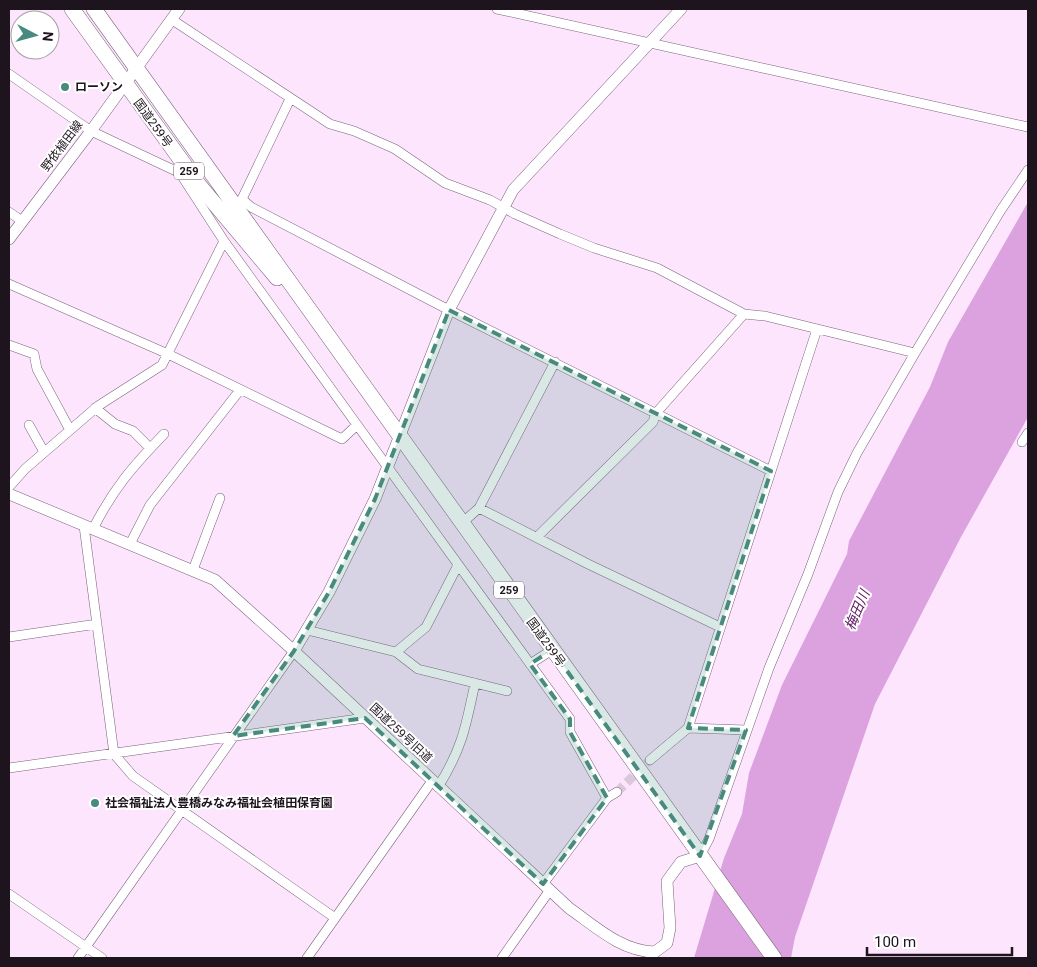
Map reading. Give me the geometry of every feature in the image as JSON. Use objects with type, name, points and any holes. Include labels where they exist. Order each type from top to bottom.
[{"type":"highway","name":"国道259号","points":[[72,9],[199,185],[318,324]]},
{"type":"highway","name":"国道259号","points":[[94,9],[274,259],[318,324],[461,524],[774,958]]},
{"type":"street","name":"野依植田線","points":[[9,239],[91,131],[124,82],[179,9]]},
{"type":"street","points":[[497,9],[1028,127]]},
{"type":"street","points":[[78,958],[294,651],[329,592],[375,499],[387,464],[449,310],[513,190],[681,9]]},
{"type":"street","points":[[171,19],[330,124],[354,131],[395,149],[446,183],[490,200],[594,248],[657,268],[744,314],[765,316],[915,354]]},
{"type":"street","points":[[9,74],[91,131],[180,173],[224,241],[570,719],[570,732],[607,798]]},
{"type":"street","points":[[290,99],[242,199],[251,208],[771,472]]},
{"type":"street","points":[[700,856],[709,840],[746,730],[838,492],[856,453],[1000,210],[1028,170]]},
{"type":"street","points":[[9,212],[22,221]]},
{"type":"street","points":[[9,487],[44,452],[95,408],[162,365],[224,241]]},
{"type":"street","points":[[9,284],[168,354],[342,439],[357,425]]},
{"type":"street","points":[[537,537],[641,435],[653,422],[656,413],[744,314]]},
{"type":"street","points":[[650,760],[688,728],[817,329]]},
{"type":"street","points":[[9,345],[34,354],[37,369],[70,430]]},
{"type":"street","points":[[461,524],[479,508],[555,362]]},
{"type":"street","points":[[130,544],[150,505],[240,390]]},
{"type":"street","points":[[95,408],[115,424],[133,431],[150,448]]},
{"type":"street","points":[[29,425],[44,452]]},
{"type":"street","points":[[1022,442],[1028,433]]},
{"type":"street","points":[[164,434],[131,468],[108,498],[89,528],[97,624],[114,754],[133,776],[335,918]]},
{"type":"street","name":"国道259号旧道","points":[[9,494],[215,580],[233,594],[569,908],[619,943],[639,952],[656,955],[667,943],[670,928],[667,880],[681,862],[700,856]]},
{"type":"street","points":[[193,570],[220,498]]},
{"type":"street","points":[[479,508],[720,627]]},
{"type":"street","points":[[396,652],[426,627],[458,564]]},
{"type":"street","points":[[9,637],[97,624]]},
{"type":"street","points":[[307,630],[396,652],[418,669],[507,691]]},
{"type":"street","points":[[530,664],[552,650]]},
{"type":"street","points":[[307,958],[435,784],[452,764],[462,742],[475,683]]},
{"type":"street","points":[[9,768],[365,718]]},
{"type":"street","points":[[688,728],[746,730]]},
{"type":"street","points":[[502,958],[546,887],[607,798],[617,792]]},
{"type":"street","points":[[9,894],[102,958]]},
{"type":"highlighted area","points":[[449,310],[771,471],[688,728],[746,730],[700,856],[552,650],[530,664],[570,719],[570,732],[607,798],[543,884],[365,718],[233,736],[294,651],[329,592],[375,499]]},
{"type":"water","name":"梅田川","points":[[1028,202],[1028,417],[961,537],[875,704],[795,937],[791,958],[694,958],[724,858],[742,814],[749,773],[782,685],[847,554],[849,541],[930,387],[948,342]]},
{"type":"tunnel","points":[[617,792],[650,760]]},
{"type":"place","name":"ローソン","points":[[65,87]]},
{"type":"place","name":"社会福祉法人豊橋みなみ福祉会植田保育園","points":[[95,803]]}]
